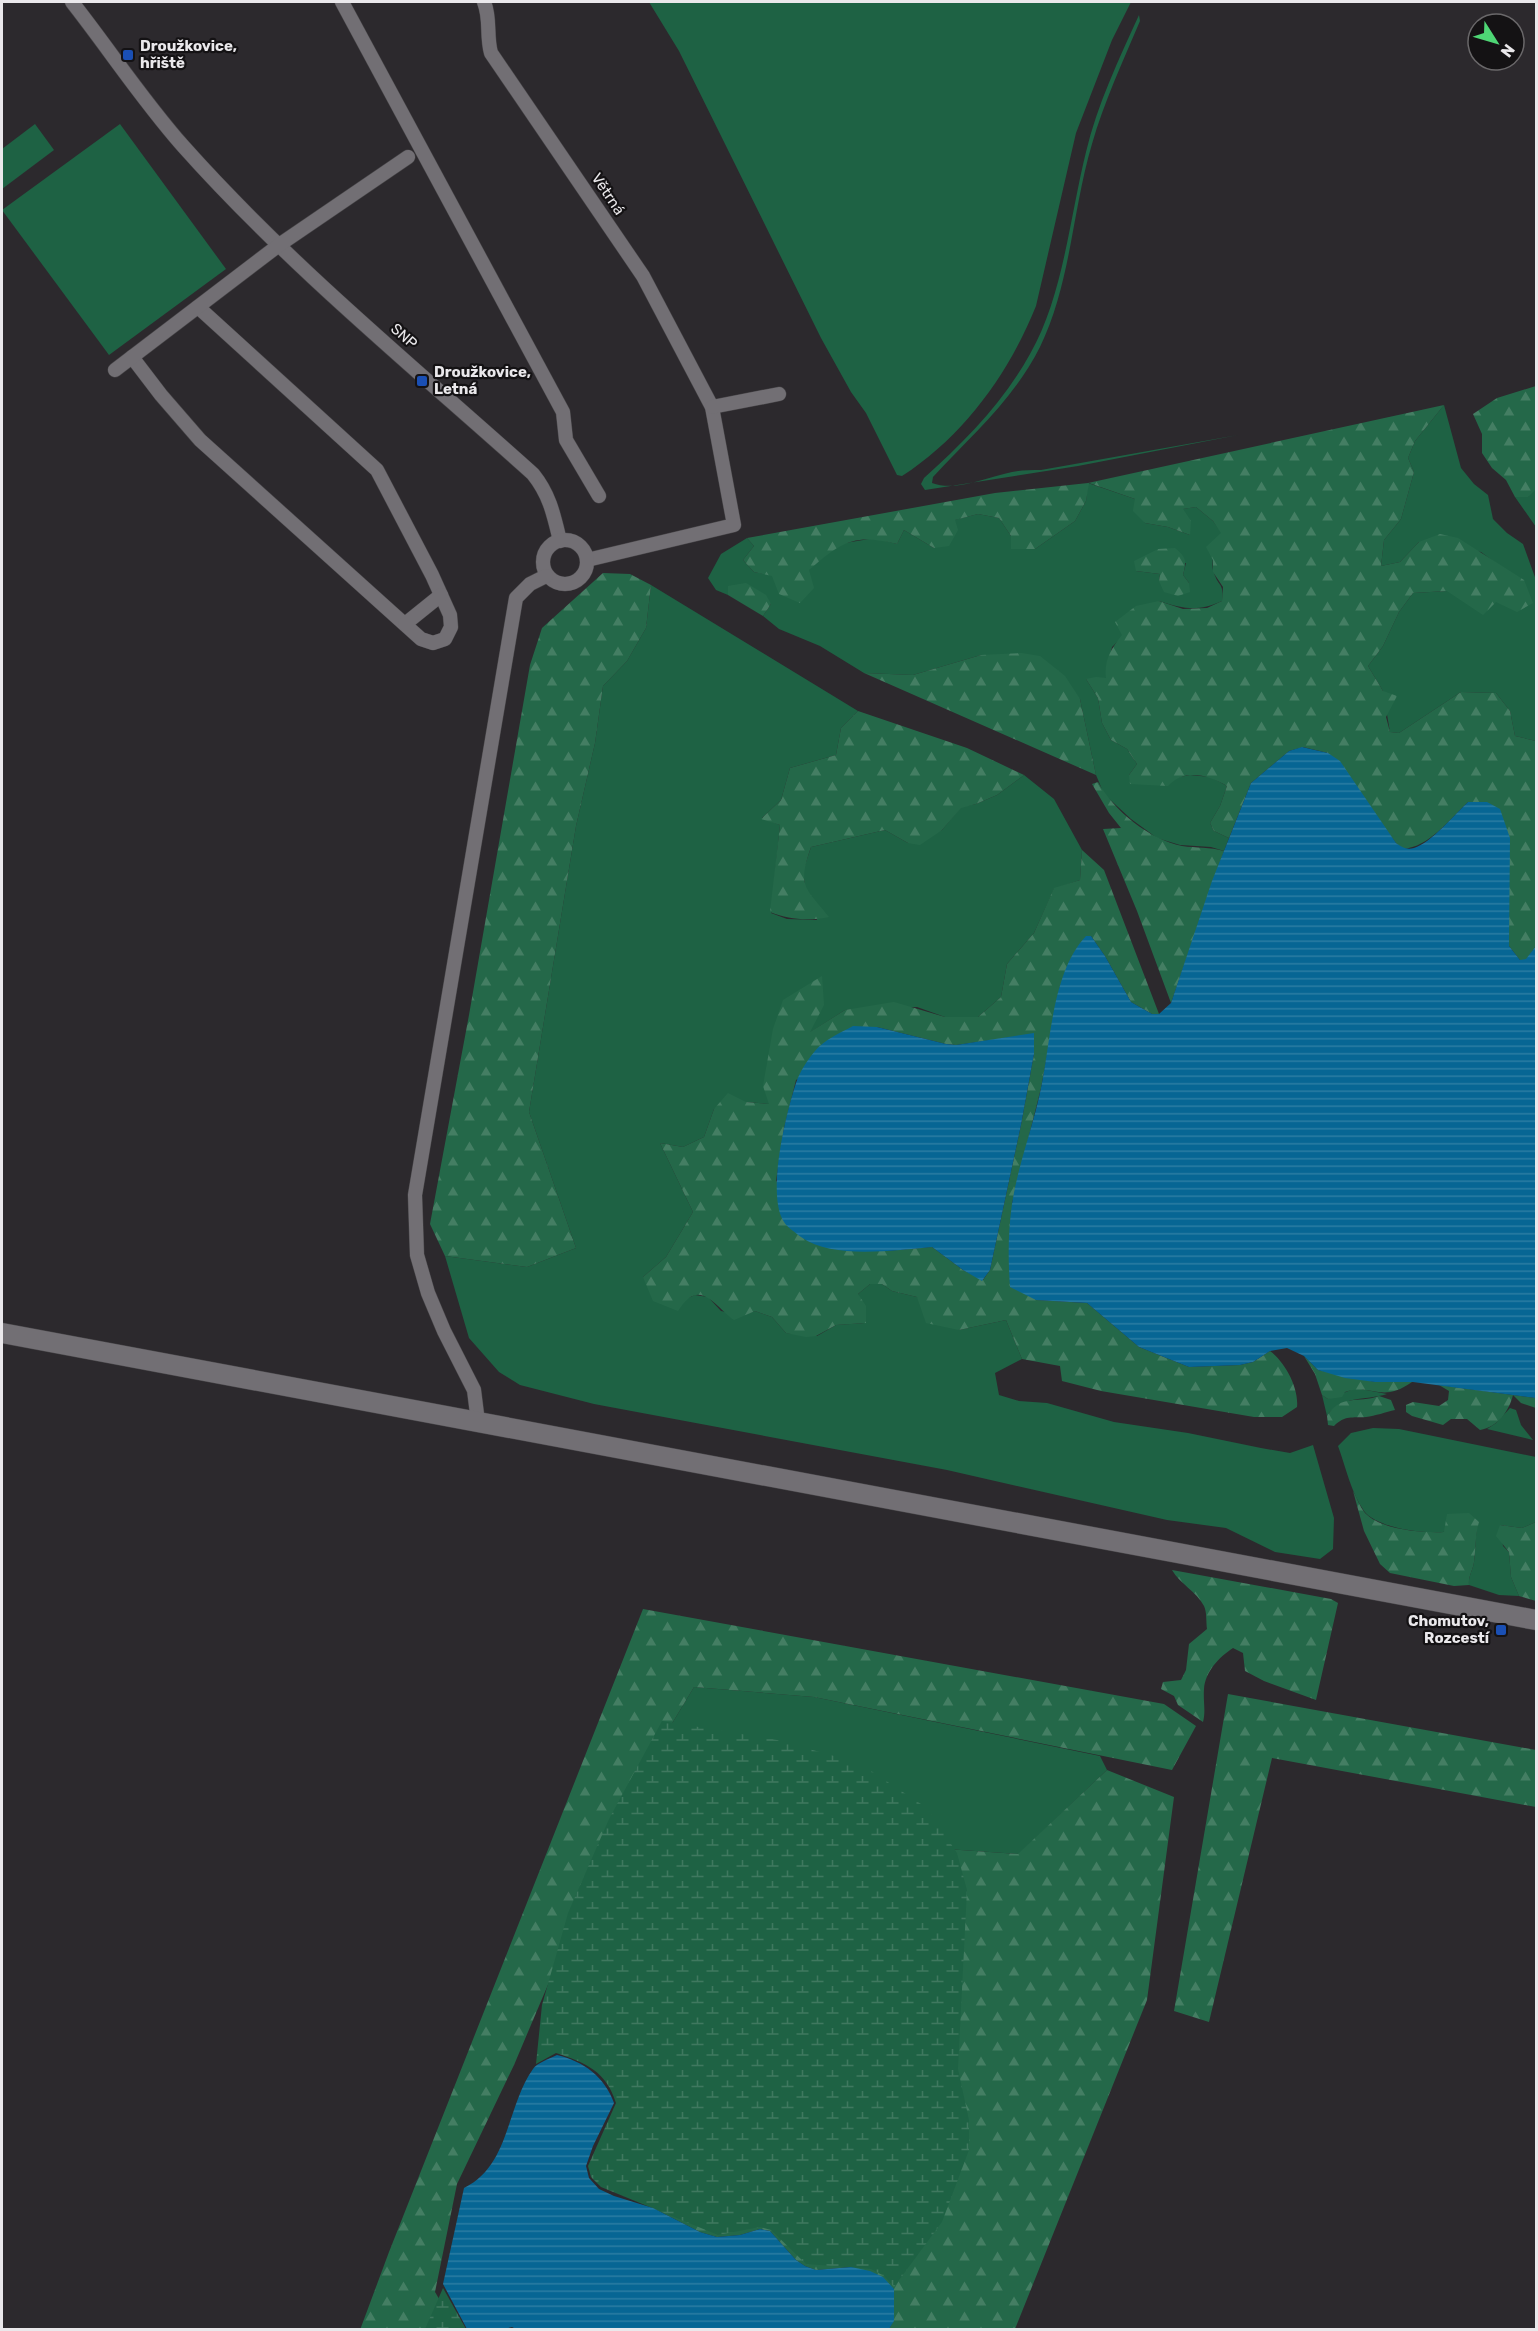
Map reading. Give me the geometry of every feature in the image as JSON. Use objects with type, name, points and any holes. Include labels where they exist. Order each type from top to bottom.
[{"type":"main road","points":[[2,1333],[1536,1620]]},
{"type":"street","name":"SNP","points":[[72,2],[181,144],[279,245],[533,474],[547,493],[552,505],[560,541]]},
{"type":"street","points":[[342,2],[562,412],[566,440],[599,496]]},
{"type":"street","name":"Větrná","points":[[484,2],[488,10],[488,42],[491,52],[644,276],[712,407],[734,525],[587,560]]},
{"type":"street","points":[[115,370],[279,245],[408,157]]},
{"type":"street","points":[[132,357],[200,440],[426,642],[433,643],[445,639],[452,621],[377,470],[198,307]]},
{"type":"street","points":[[712,407],[778,394]]},
{"type":"street","points":[[567,540],[577,544],[585,552],[587,560],[586,570],[582,577],[574,583],[563,585],[555,583],[546,576],[543,568],[545,551],[550,545],[560,541],[567,540]]},
{"type":"street","points":[[478,1422],[474,1389],[444,1331],[428,1293],[417,1255],[415,1195],[516,598],[530,584],[546,576]]},
{"type":"street","points":[[405,624],[441,595]]},
{"type":"green space","points":[[649,2],[1131,2],[1112,40],[1076,133],[1036,306],[1025,331],[998,379],[965,422],[924,460],[902,476],[897,475],[866,413],[851,392],[821,338],[679,51]]},
{"type":"green space","points":[[1139,15],[1140,21],[1108,97],[1092,144],[1065,272],[1050,323],[1030,366],[1018,383],[991,416],[933,477],[932,483],[953,486],[925,490],[921,484],[924,478],[954,450],[1008,389],[1041,332],[1058,282],[1080,177],[1096,117]]},
{"type":"green space","points":[[35,124],[54,150],[2,189],[2,149]]},
{"type":"green space","points":[[120,124],[226,269],[109,355],[2,210]]},
{"type":"green space","points":[[1536,386],[1536,489],[1528,497],[1515,497],[1506,480],[1492,468],[1482,453],[1482,434],[1473,414],[1497,398]]},
{"type":"green space","points":[[1444,405],[1461,468],[1474,484],[1488,495],[1493,519],[1523,544],[1536,580],[1536,741],[1515,736],[1510,711],[1496,693],[1461,692],[1399,733],[1390,732],[1383,691],[1368,666],[1383,646],[1399,612],[1413,593],[1447,591],[1501,567],[1481,552],[1419,542],[1400,562],[1381,566],[1384,540],[1401,519],[1414,472],[1408,458],[1415,441]]},
{"type":"green space","points":[[1444,405],[1415,441],[1408,458],[1414,472],[1401,519],[1384,540],[1381,566],[1400,562],[1419,542],[1440,534],[1458,538],[1524,580],[1533,603],[1517,612],[1496,602],[1483,615],[1447,591],[1413,593],[1399,612],[1383,646],[1368,666],[1383,691],[1397,696],[1386,717],[1390,732],[1399,733],[1461,692],[1496,693],[1510,711],[1515,736],[1536,741],[1536,946],[1526,960],[1520,960],[1509,946],[1468,802],[1430,838],[1413,847],[1403,849],[1396,843],[1328,753],[1303,747],[1289,751],[1251,783],[1229,838],[1214,831],[1210,823],[1220,806],[1227,786],[1220,782],[1205,776],[1189,775],[1174,780],[1168,786],[1130,784],[1129,775],[1137,764],[1127,749],[1111,740],[1102,723],[1098,698],[1086,679],[1106,678],[1109,655],[1122,635],[1115,622],[1136,606],[1159,601],[1183,609],[1207,608],[1222,601],[1223,587],[1213,572],[1213,560],[1206,547],[1221,533],[1213,521],[1196,507],[1183,509],[1191,521],[1190,535],[1168,527],[1145,523],[1133,511],[1135,499],[1089,483],[1086,501],[1075,521],[1035,549],[1011,549],[1011,536],[999,518],[978,514],[955,520],[958,530],[949,546],[934,548],[904,530],[897,544],[870,539],[849,542],[830,553],[809,570],[814,588],[800,603],[779,594],[772,576],[754,572],[743,560],[754,546],[747,538],[995,493],[1088,483]]},
{"type":"green space","points":[[1238,435],[1078,466],[973,482],[1023,470],[1041,470]]},
{"type":"green space","points":[[1536,475],[1536,527],[1515,497],[1528,497]]},
{"type":"green space","points":[[1088,483],[1135,499],[1145,523],[1168,527],[1190,535],[1182,509],[1196,507],[1213,521],[1222,533],[1213,568],[1222,588],[1222,601],[1206,607],[1191,608],[1159,601],[1112,647],[1106,679],[1086,679],[1098,698],[1102,723],[1111,740],[1127,749],[1137,764],[1129,775],[1175,778],[1190,775],[1211,777],[1227,786],[1220,806],[1210,823],[1214,831],[1229,838],[1224,851],[1211,847],[1180,845],[1157,838],[1131,819],[1104,794],[1096,775],[1080,699],[981,655],[913,675],[864,673],[820,646],[779,629],[763,616],[771,604],[729,586],[728,595],[716,590],[708,578],[721,554],[747,538],[754,546],[743,560],[754,572],[772,575],[808,570],[834,548],[845,543],[875,538],[897,544],[904,530],[934,548],[954,520],[978,514],[999,518],[1011,536],[1035,549],[1075,521],[1086,501]],"holes":[[[1186,563],[1183,575],[1189,583],[1159,581],[1160,574],[1136,571]]]},
{"type":"green space","points":[[1175,548],[1185,560],[1183,575],[1189,583],[1190,592],[1178,596],[1164,592],[1159,581],[1160,574],[1136,571],[1134,561],[1158,549]]},
{"type":"green space","points":[[603,573],[630,574],[651,585],[646,628],[627,661],[603,686],[595,743],[576,826],[529,1112],[576,1248],[527,1267],[445,1256],[430,1224],[530,665],[542,628]]},
{"type":"green space","points":[[746,583],[766,595],[771,604],[763,616],[728,595],[728,586]]},
{"type":"green space","points":[[651,585],[858,711],[841,728],[836,755],[790,768],[781,800],[762,818],[780,825],[771,913],[787,919],[817,920],[805,886],[803,871],[811,847],[885,830],[908,843],[942,830],[961,807],[976,804],[997,795],[1024,775],[1054,799],[1082,850],[1080,880],[1054,889],[1034,933],[1007,964],[1001,997],[978,1017],[945,1017],[917,1007],[845,1010],[809,1033],[822,977],[769,1104],[746,1102],[714,1109],[704,1137],[683,1147],[660,1143],[693,1212],[666,1257],[643,1277],[686,1299],[695,1295],[708,1297],[721,1311],[742,1315],[755,1311],[772,1317],[786,1333],[817,1336],[836,1325],[865,1323],[858,1294],[870,1284],[882,1284],[892,1291],[917,1297],[959,1330],[1006,1320],[1022,1359],[995,1373],[999,1395],[1019,1401],[1047,1403],[1114,1422],[1188,1433],[1290,1453],[1313,1445],[1334,1518],[1333,1549],[1320,1559],[1275,1552],[1226,1528],[1167,1520],[947,1470],[594,1404],[520,1385],[499,1372],[469,1338],[445,1256],[527,1267],[576,1248],[529,1112],[576,826],[595,743],[603,686],[627,661],[646,628]]},
{"type":"green space","points":[[1021,653],[1040,656],[1065,676],[1080,699],[1096,775],[864,673],[913,675],[981,655]]},
{"type":"green space","points":[[858,711],[967,748],[1024,775],[997,795],[961,808],[942,830],[920,845],[908,843],[885,830],[811,847],[804,879],[809,892],[829,917],[800,919],[770,912],[780,825],[761,819],[781,800],[790,768],[836,755],[841,728]]},
{"type":"green space","points":[[1098,782],[1123,813],[1157,837],[1182,846],[1224,851],[1171,1003],[1137,911],[1103,829],[1121,828],[1092,784]]},
{"type":"green space","points":[[1082,850],[1104,870],[1159,1014],[1152,1014],[1131,1002],[1091,936],[1060,986],[1041,1088],[1012,1203],[1036,1300],[1087,1303],[1139,1347],[1189,1367],[1240,1365],[1253,1362],[1270,1351],[1290,1376],[1296,1392],[1297,1407],[1282,1417],[1254,1417],[1101,1391],[1062,1381],[1060,1366],[1022,1359],[1006,1320],[959,1330],[926,1323],[917,1297],[892,1291],[882,1284],[870,1284],[858,1294],[866,1306],[866,1323],[836,1325],[816,1336],[806,1337],[786,1333],[772,1317],[755,1311],[734,1320],[713,1301],[699,1295],[686,1301],[678,1311],[653,1301],[643,1277],[666,1257],[693,1212],[660,1143],[683,1147],[704,1137],[714,1109],[728,1093],[746,1102],[769,1104],[763,1086],[773,1029],[783,1000],[822,976],[824,1005],[810,1032],[845,1010],[894,1002],[945,1017],[978,1017],[1001,997],[1007,964],[1034,933],[1054,888],[1080,880]],"holes":[[[877,1027],[956,1045],[1034,1034],[1034,1054],[1021,1125],[990,1270],[983,1280],[963,1270],[932,1247],[886,1251],[776,1181],[784,1128],[796,1080]]]},
{"type":"green space","points":[[1304,1356],[1318,1370],[1375,1382],[1412,1382],[1392,1392],[1355,1390],[1345,1392],[1342,1397],[1328,1399],[1322,1395],[1315,1374]]},
{"type":"green space","points":[[1439,1385],[1536,1398],[1536,1408],[1521,1403],[1513,1395],[1502,1417],[1492,1426],[1480,1430],[1467,1419],[1451,1419],[1443,1425],[1406,1412],[1406,1405],[1413,1402],[1439,1406],[1448,1400],[1449,1391]]},
{"type":"green space","points":[[1356,1388],[1387,1394],[1346,1402],[1333,1409],[1327,1416],[1322,1395],[1328,1399]]},
{"type":"green space","points":[[1379,1396],[1391,1400],[1395,1410],[1349,1418],[1334,1426],[1328,1425],[1327,1416],[1338,1404]]},
{"type":"green space","points":[[1510,1408],[1516,1410],[1521,1425],[1533,1440],[1487,1429]]},
{"type":"green space","points":[[1373,1428],[1399,1429],[1536,1457],[1536,1522],[1522,1528],[1500,1525],[1503,1546],[1509,1552],[1511,1577],[1519,1596],[1499,1595],[1469,1585],[1478,1523],[1443,1532],[1424,1532],[1389,1526],[1370,1517],[1364,1511],[1352,1488],[1338,1446],[1351,1433]]},
{"type":"green space","points":[[1353,1491],[1365,1513],[1372,1519],[1391,1527],[1444,1532],[1447,1514],[1469,1513],[1479,1522],[1469,1585],[1454,1586],[1390,1573],[1380,1564],[1364,1531]]},
{"type":"green space","points":[[1536,1522],[1536,1601],[1519,1596],[1511,1577],[1509,1552],[1496,1536],[1500,1525],[1522,1528]]},
{"type":"green space","points":[[1172,1570],[1331,1599],[1338,1603],[1316,1700],[1264,1681],[1245,1671],[1243,1653],[1233,1648],[1218,1660],[1207,1677],[1204,1689],[1203,1722],[1178,1705],[1174,1696],[1161,1689],[1163,1682],[1181,1680],[1186,1670],[1189,1644],[1207,1629],[1204,1606]]},
{"type":"green space","points":[[643,1609],[1164,1704],[1196,1726],[1172,1770],[814,1697],[694,1687],[627,1798],[514,2065],[457,2184],[435,2292],[457,2329],[360,2330],[389,2252]]},
{"type":"green space","points":[[694,1687],[814,1697],[1100,1756],[1107,1770],[1019,1854],[774,1837],[627,1798]]},
{"type":"green space","points":[[1228,1694],[1536,1750],[1536,1807],[1272,1758],[1209,2022],[1174,2011]]},
{"type":"green space","points":[[662,1721],[777,1740],[859,1763],[927,1808],[957,1853],[967,1890],[958,2069],[969,2120],[969,2150],[942,2222],[894,2287],[884,2276],[871,2269],[806,2264],[771,2230],[760,2227],[718,2235],[601,2187],[591,2177],[588,2166],[616,2103],[612,2092],[607,2083],[594,2070],[567,2057],[556,2053],[536,2064],[542,2005],[568,1913],[609,1819]]},
{"type":"green space","points":[[1107,1770],[1174,1797],[1147,2000],[1015,2329],[889,2329],[894,2320],[894,2289],[851,2267],[816,2270],[805,2266],[796,2260],[770,2231],[760,2229],[740,2235],[717,2237],[700,2232],[653,2208],[773,1837],[1018,1854]]},
{"type":"green space","points":[[443,2288],[466,2329],[425,2329]]},
{"type":"water","points":[[1302,747],[1328,753],[1340,761],[1396,843],[1404,848],[1414,848],[1428,840],[1468,802],[1487,802],[1500,809],[1510,838],[1509,946],[1520,960],[1526,959],[1536,946],[1536,1398],[1413,1382],[1375,1382],[1345,1378],[1318,1370],[1304,1356],[1287,1348],[1270,1351],[1253,1362],[1240,1365],[1189,1367],[1139,1347],[1087,1303],[1036,1300],[1010,1287],[1009,1235],[1015,1189],[1041,1088],[1059,988],[1075,951],[1086,936],[1091,936],[1131,1002],[1152,1014],[1159,1014],[1171,1003],[1212,881],[1251,783],[1289,751]]},
{"type":"water","points":[[853,1026],[877,1027],[956,1045],[1034,1033],[1034,1054],[1021,1125],[990,1270],[982,1281],[932,1247],[865,1252],[830,1249],[801,1237],[784,1222],[779,1210],[777,1174],[783,1133],[796,1083],[804,1066],[819,1047]]},
{"type":"water","points":[[557,2055],[576,2061],[592,2072],[605,2085],[614,2103],[586,2166],[589,2178],[599,2189],[653,2208],[700,2232],[717,2237],[740,2235],[760,2229],[770,2231],[796,2260],[816,2270],[851,2267],[870,2271],[883,2277],[894,2289],[894,2321],[889,2329],[518,2330],[512,2327],[501,2330],[467,2329],[443,2284],[464,2188],[479,2178],[499,2151],[524,2084],[533,2069]]},
{"type":"place","name":"Droužkovice, hřiště","points":[[128,55]]},
{"type":"place","name":"Droužkovice, Letná","points":[[422,381]]},
{"type":"place","name":"Chomutov, Rozcestí","points":[[1501,1630]]}]
